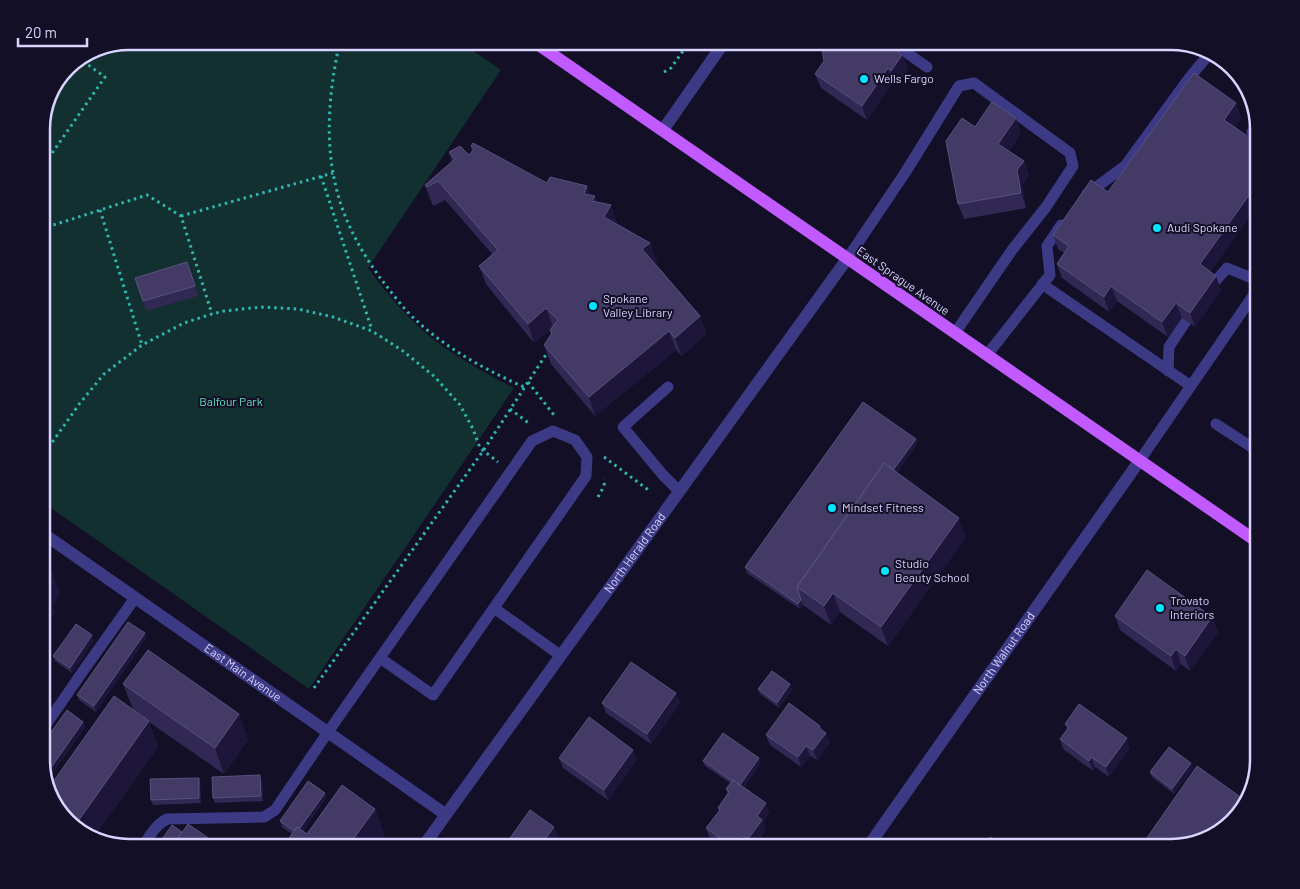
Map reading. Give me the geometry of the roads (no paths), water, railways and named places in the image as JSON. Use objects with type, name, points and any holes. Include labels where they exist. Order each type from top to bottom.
[{"type":"main road","name":"East Sprague Avenue","points":[[546,50],[1250,537]]},
{"type":"street","points":[[663,130],[716,50]]},
{"type":"street","name":"North Herald Road","points":[[428,839],[847,259]]},
{"type":"street","name":"North Walnut Road","points":[[872,839],[1140,460]]},
{"type":"street","name":"East Main Avenue","points":[[50,538],[445,814]]},
{"type":"lane","points":[[903,50],[927,67]]},
{"type":"lane","points":[[1108,193],[1125,166],[1190,76],[1206,58]]},
{"type":"lane","points":[[847,259],[905,173],[959,86],[974,82],[1070,153],[1073,166],[1046,208],[1012,250],[955,333]]},
{"type":"lane","points":[[1078,201],[1125,166]]},
{"type":"lane","points":[[1050,274],[1048,246],[1068,216]]},
{"type":"lane","points":[[986,355],[1060,261]]},
{"type":"lane","points":[[1213,284],[1227,268],[1250,277]]},
{"type":"lane","points":[[1042,284],[1191,386]]},
{"type":"lane","points":[[1140,460],[1250,300]]},
{"type":"lane","points":[[1168,371],[1170,347],[1186,321]]},
{"type":"lane","points":[[668,387],[623,427],[663,475],[679,491]]},
{"type":"lane","points":[[1216,424],[1250,446]]},
{"type":"lane","points":[[148,839],[153,830],[167,819],[264,817],[275,810],[328,732],[532,441],[553,431],[575,440],[587,457],[586,476],[433,694],[380,658]]},
{"type":"lane","points":[[50,719],[135,598]]},
{"type":"lane","points":[[494,608],[560,655]]},
{"type":"place","name":"Wells Fargo","points":[[864,79]]},
{"type":"place","name":"Audi Spokane","points":[[1157,228]]},
{"type":"place","name":"Spokane Valley Library","points":[[593,306]]},
{"type":"place","name":"Mindset Fitness","points":[[832,508]]},
{"type":"place","name":"Studio Beauty School","points":[[885,571]]},
{"type":"place","name":"Trovato Interiors","points":[[1160,608]]},
{"type":"park label","name":"Balfour Park","points":[[231,402]]}]
